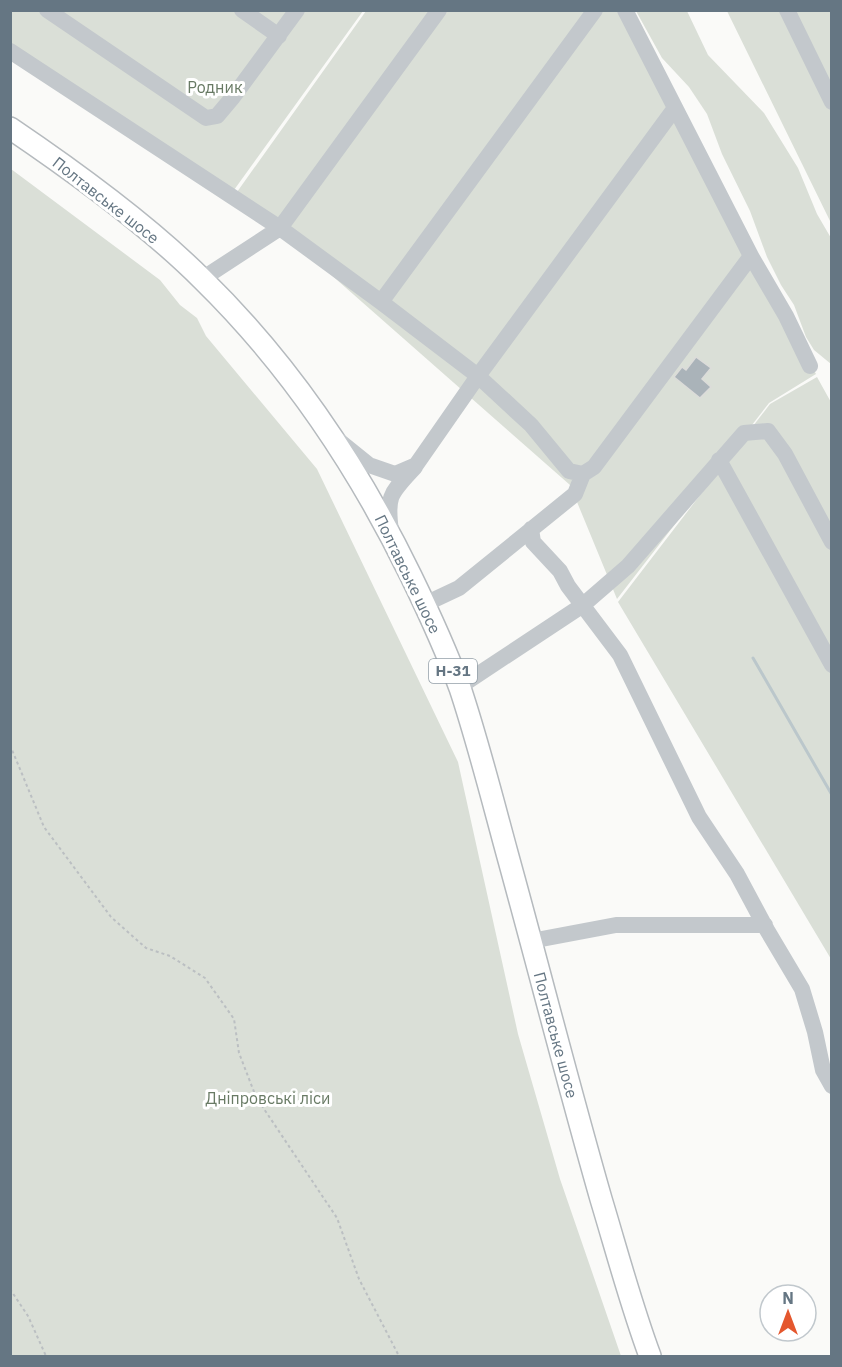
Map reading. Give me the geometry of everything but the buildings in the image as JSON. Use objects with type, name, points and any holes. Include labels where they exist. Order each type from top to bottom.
[{"type":"main road","name":"Полтавське шосе","points":[[10,128],[105,197],[202,279],[248,327],[284,371],[330,434],[392,538],[425,604],[459,687],[492,798],[590,1160],[636,1317],[650,1356]]},
{"type":"lane","points":[[47,10],[206,118],[217,116],[297,10]]},
{"type":"lane","points":[[242,10],[279,36]]},
{"type":"lane","points":[[202,279],[280,228],[439,10]]},
{"type":"lane","points":[[381,302],[595,10]]},
{"type":"lane","points":[[625,10],[810,366]]},
{"type":"lane","points":[[787,10],[831,102]]},
{"type":"lane","points":[[10,51],[280,228],[381,302],[478,376],[531,425],[569,471],[583,474]]},
{"type":"lane","points":[[392,538],[388,508],[392,492],[416,465],[478,376],[675,108]]},
{"type":"lane","points":[[425,604],[459,588],[575,494],[583,474],[594,467],[751,256]]},
{"type":"lane","points":[[459,687],[583,605],[628,566],[744,433],[768,431],[785,454],[831,543]]},
{"type":"lane","points":[[330,434],[369,465],[395,474],[416,465]]},
{"type":"lane","points":[[719,460],[831,665]]},
{"type":"lane","points":[[531,529],[533,542],[560,571],[568,586],[620,655],[699,817],[737,874],[802,989],[823,1070],[831,1086]]},
{"type":"lane","points":[[531,941],[616,925],[765,925]]},
{"type":"path","points":[[10,745],[44,827],[111,917],[146,948],[170,956],[205,978],[234,1019],[239,1053],[256,1097],[337,1218],[359,1279],[399,1356]]},
{"type":"path","points":[[10,1289],[28,1316],[46,1356]]},
{"type":"green space","name":"Родник","points":[[10,11],[363,11],[234,190],[11,45]]},
{"type":"green space","points":[[366,11],[619,11],[816,374],[769,403],[617,599],[570,485],[237,192]]},
{"type":"green space","points":[[636,11],[687,11],[708,55],[764,113],[798,168],[817,214],[831,238],[831,364],[814,350],[806,337],[794,305],[767,257],[750,211],[722,154],[707,114],[689,87],[662,58]]},
{"type":"green space","points":[[727,11],[831,11],[831,223]]},
{"type":"green space","name":"Дніпровські ліси","points":[[11,169],[160,280],[180,305],[197,318],[206,336],[317,469],[458,762],[518,1034],[560,1179],[621,1356],[11,1356]]},
{"type":"green space","points":[[817,377],[832,404],[831,959],[618,602],[770,404]]},
{"type":"waterway","points":[[753,658],[832,795]]}]
